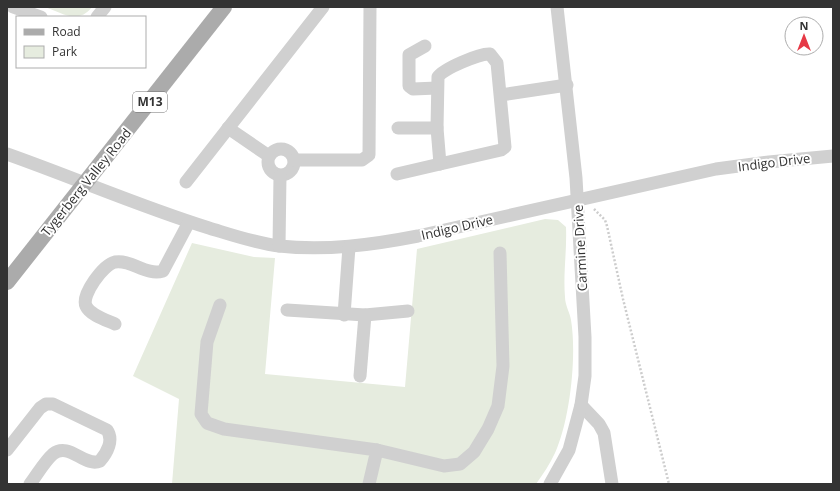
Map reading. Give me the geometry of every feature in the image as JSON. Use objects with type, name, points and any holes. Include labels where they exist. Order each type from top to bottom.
[{"type":"main road","name":"Tygerberg Valley Road","points":[[7,282],[68,203],[87,183],[224,7]]},
{"type":"street","points":[[13,7],[38,16]]},
{"type":"street","points":[[98,16],[105,7]]},
{"type":"street","points":[[186,182],[323,7]]},
{"type":"street","points":[[294,160],[362,160],[370,155],[370,7]]},
{"type":"street","name":"Carmine Drive","points":[[550,484],[569,450],[581,405],[584,376],[584,337],[577,200],[557,7]]},
{"type":"street","points":[[425,46],[409,55],[409,86],[413,88],[437,88]]},
{"type":"street","points":[[397,174],[502,150],[506,147],[495,59],[493,56],[486,54],[443,71],[438,77],[437,128],[440,164]]},
{"type":"street","points":[[500,95],[566,86]]},
{"type":"street","points":[[228,128],[269,156]]},
{"type":"street","points":[[398,128],[437,128]]},
{"type":"street","points":[[275,150],[284,150],[291,154],[294,160],[291,170],[280,176],[269,169],[268,165],[269,156],[275,150]]},
{"type":"street","name":"Indigo Drive","points":[[7,154],[189,222],[255,242],[279,246],[349,247],[378,244],[418,236],[716,169],[833,156]]},
{"type":"street","points":[[279,246],[280,176]]},
{"type":"street","points":[[114,324],[89,311],[85,301],[89,288],[108,265],[115,262],[155,272],[163,271],[189,222]]},
{"type":"street","points":[[344,314],[349,247]]},
{"type":"street","points":[[220,305],[207,342],[201,414],[207,423],[224,429],[377,450],[444,466],[460,464],[474,452],[488,429],[498,406],[503,366],[500,253]]},
{"type":"street","points":[[287,310],[365,315],[408,311]]},
{"type":"street","points":[[360,376],[365,315]]},
{"type":"street","points":[[7,450],[40,408],[46,404],[53,404],[107,430],[109,433],[110,443],[100,461],[92,462],[67,451],[59,451],[53,455],[30,484]]},
{"type":"street","points":[[581,405],[599,424],[604,433],[612,484]]},
{"type":"street","points":[[369,484],[377,450]]},
{"type":"path","points":[[594,208],[605,220],[607,226],[623,299],[661,446],[669,484]]},
{"type":"green space","points":[[45,7],[92,7],[81,15],[70,16]]},
{"type":"green space","points":[[545,219],[558,220],[566,227],[564,279],[565,297],[573,335],[573,369],[565,423],[560,439],[551,461],[536,484],[172,484],[179,399],[133,376],[192,243],[254,257],[275,258],[265,374],[405,387],[417,249]]}]
